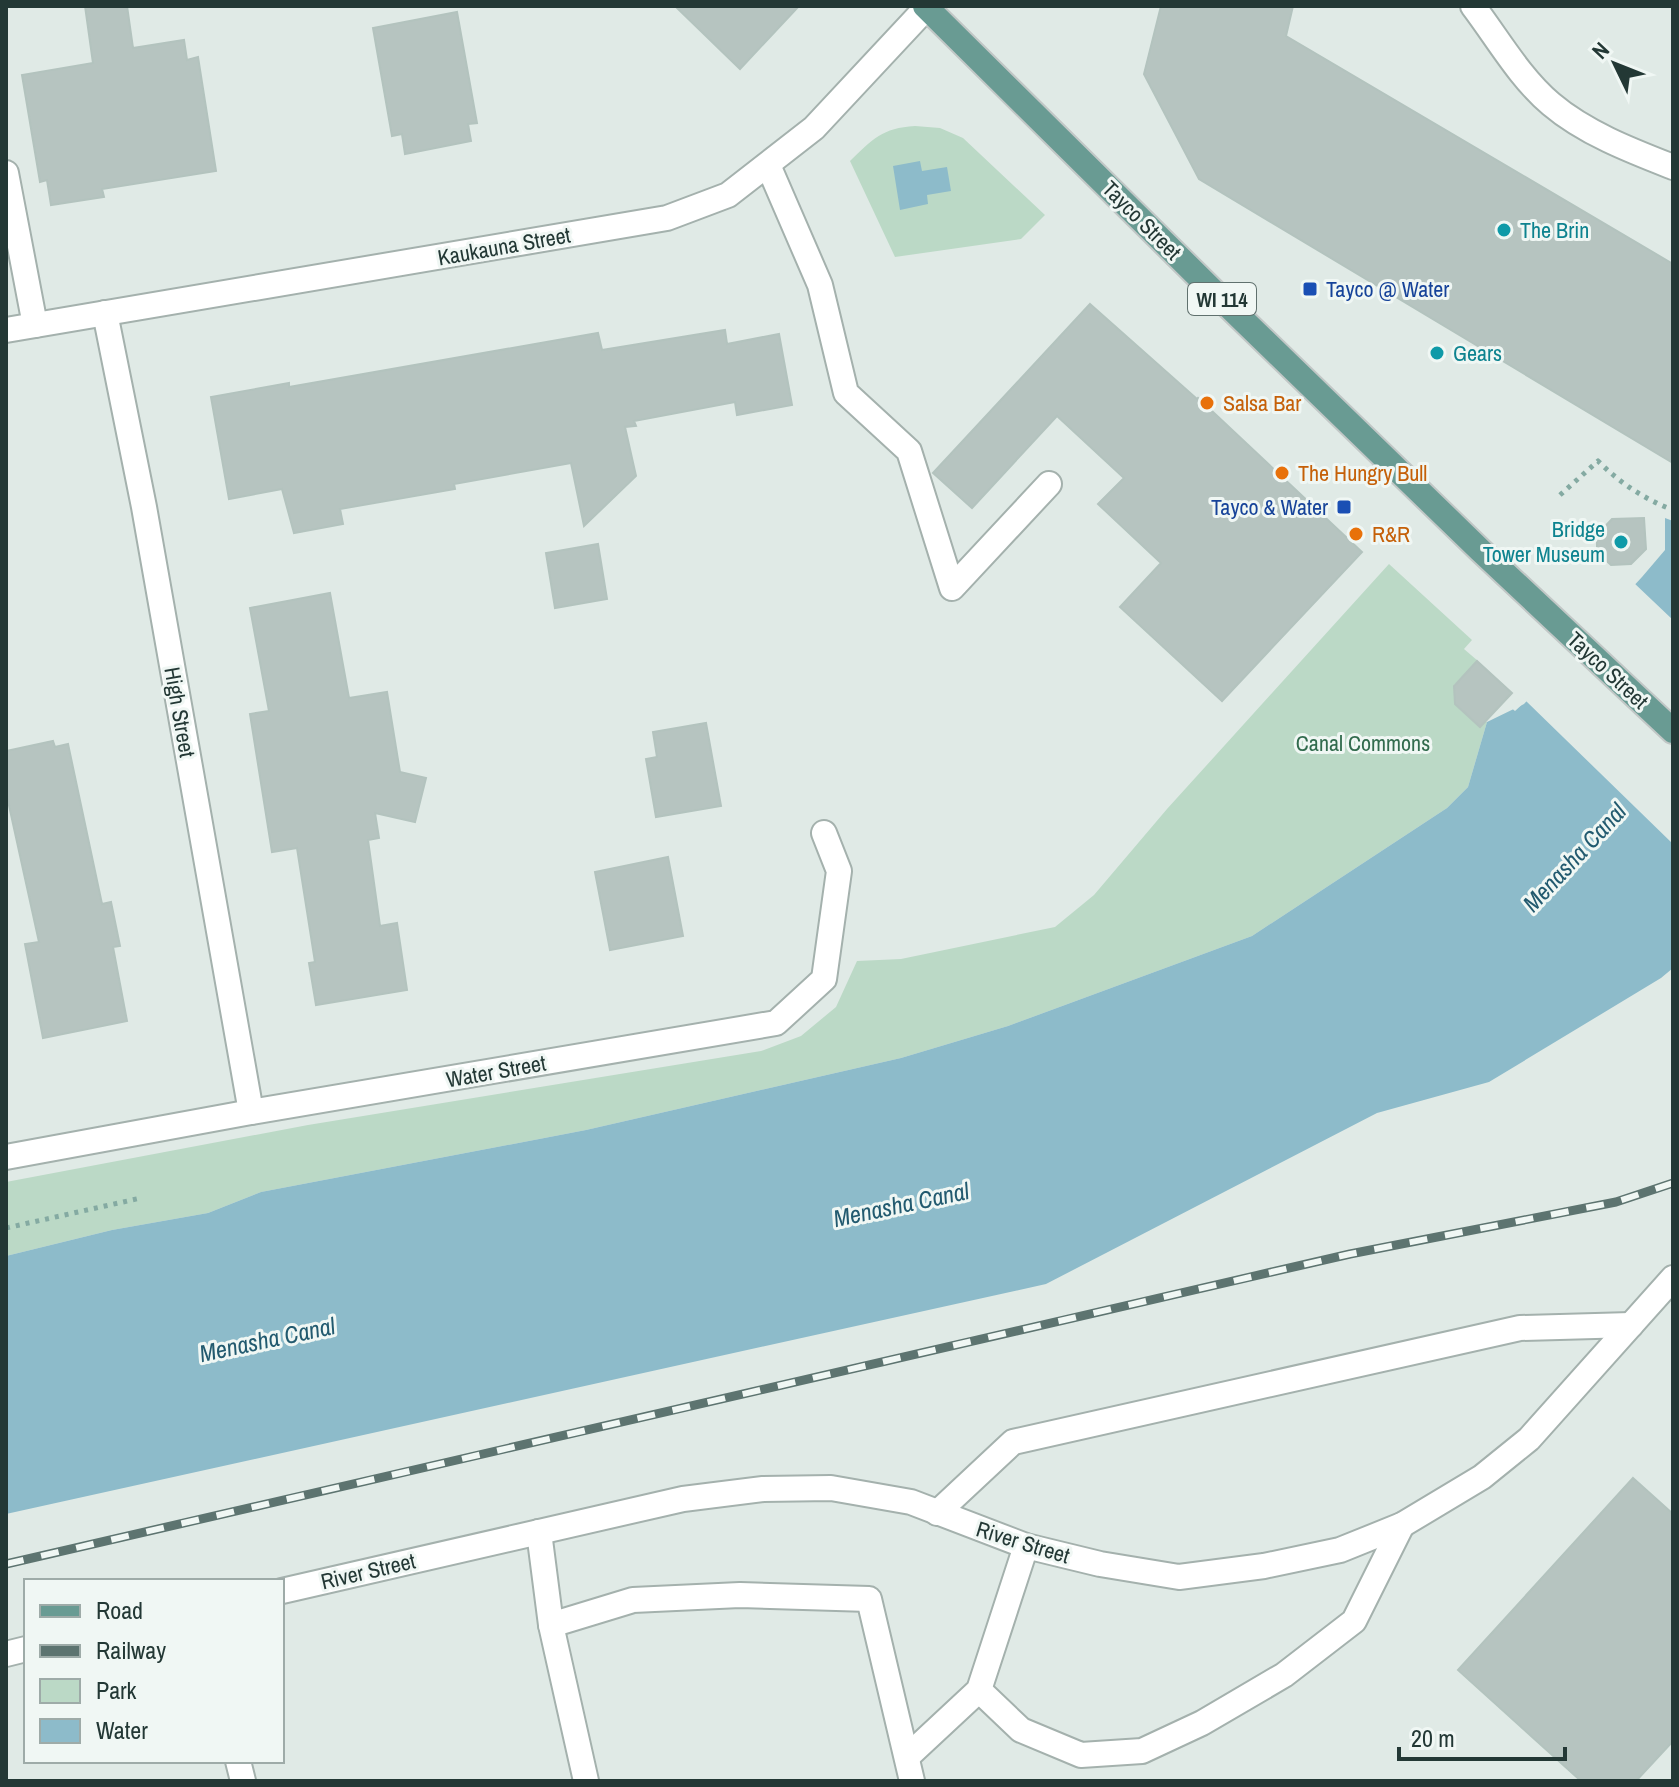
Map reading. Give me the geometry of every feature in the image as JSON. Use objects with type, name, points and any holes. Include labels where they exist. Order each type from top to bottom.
[{"type":"main road","name":"Tayco Street","points":[[926,7],[1213,291],[1673,731]]},
{"type":"street","points":[[1473,6],[1532,86],[1550,104],[1599,134],[1673,167]]},
{"type":"street","name":"Kaukauna Street","points":[[6,330],[667,218],[728,195],[814,128],[926,7]]},
{"type":"street","points":[[768,165],[820,285],[846,393],[909,451],[952,588],[1049,484]]},
{"type":"street","points":[[6,173],[35,325]]},
{"type":"street","name":"High Street","points":[[105,313],[144,507],[251,1112]]},
{"type":"street","name":"Water Street","points":[[6,1157],[776,1023],[824,979],[839,871],[824,833]]},
{"type":"street","name":"River Street","points":[[284,1591],[683,1499],[763,1489],[831,1488],[911,1502],[1026,1546],[1100,1564],[1179,1577],[1264,1566],[1340,1550],[1402,1525],[1482,1477],[1529,1439],[1673,1278]]},
{"type":"street","points":[[937,1513],[1013,1442],[1520,1328],[1631,1325]]},
{"type":"street","points":[[979,1690],[1021,1730],[1081,1755],[1142,1751],[1202,1723],[1284,1675],[1354,1621],[1402,1525]]},
{"type":"street","points":[[539,1532],[551,1625],[586,1781]]},
{"type":"street","points":[[907,1757],[979,1690],[1026,1546]]},
{"type":"street","points":[[551,1625],[633,1600],[740,1595],[869,1599],[912,1781]]},
{"type":"path","points":[[1560,495],[1598,461],[1616,479],[1652,502],[1673,510]]},
{"type":"path","points":[[6,1228],[141,1198]]},
{"type":"green space","points":[[915,126],[940,128],[963,138],[1045,215],[1021,239],[895,257],[850,161],[886,132]]},
{"type":"green space","name":"Canal Commons","points":[[1389,564],[1472,640],[1464,649],[1478,661],[1454,685],[1455,703],[1472,719],[1487,722],[1468,787],[1447,808],[1252,936],[1008,1026],[901,1058],[586,1130],[261,1192],[208,1213],[112,1230],[6,1256],[6,1182],[308,1125],[761,1051],[801,1036],[836,1007],[857,961],[901,959],[1055,927],[1094,895],[1167,809]]},
{"type":"water","points":[[920,161],[922,171],[947,167],[951,191],[927,195],[928,204],[900,210],[893,166]]},
{"type":"water","name":"Menasha Canal","points":[[1665,518],[1673,521],[1673,968],[1489,1082],[1377,1113],[1046,1284],[6,1514],[6,1256],[112,1230],[208,1213],[261,1192],[586,1130],[901,1058],[1008,1026],[1252,936],[1447,808],[1468,787],[1487,722],[1524,704],[1642,577],[1665,550]]},
{"type":"pier","points":[[1633,582],[1673,620],[1673,844],[1526,701],[1515,711],[1509,706],[1522,700]]},
{"type":"building","points":[[85,6],[127,6],[133,48],[184,40],[187,60],[198,57],[216,171],[102,189],[104,197],[51,205],[47,180],[40,182],[22,75],[93,63]]},
{"type":"building","points":[[675,6],[799,6],[740,69]]},
{"type":"building","name":"The Brin","points":[[1161,6],[1293,6],[1286,36],[1673,264],[1673,463],[1199,179],[1144,74]]},
{"type":"building","points":[[457,12],[477,123],[468,124],[471,141],[405,154],[402,134],[392,136],[373,28]]},
{"type":"building","points":[[1090,304],[1198,398],[1362,552],[1222,701],[1120,607],[1161,563],[1098,504],[1124,478],[1057,416],[972,508],[933,473]]},
{"type":"building","points":[[725,330],[727,344],[779,334],[792,405],[737,415],[735,402],[634,421],[636,426],[625,427],[636,476],[584,526],[571,463],[454,484],[455,489],[340,509],[343,524],[294,533],[282,489],[229,499],[211,397],[289,383],[289,387],[598,333],[602,350]]},
{"type":"building","name":"Bridge Tower Museum","points":[[1644,518],[1646,549],[1631,564],[1611,565],[1597,552],[1597,535],[1612,519]]},
{"type":"building","points":[[598,544],[607,599],[555,608],[546,553]]},
{"type":"building","points":[[330,593],[349,698],[387,692],[400,772],[426,778],[415,822],[375,813],[379,838],[368,840],[380,926],[397,923],[407,990],[316,1005],[309,963],[315,962],[297,848],[272,852],[250,714],[269,711],[250,608]]},
{"type":"building","points":[[1477,661],[1512,693],[1480,727],[1455,704],[1454,686]]},
{"type":"building","points":[[706,723],[721,806],[656,817],[646,759],[657,757],[653,732]]},
{"type":"building","points":[[53,741],[55,747],[68,744],[102,904],[111,902],[120,946],[113,947],[127,1021],[43,1038],[25,944],[39,942],[6,792],[6,751]]},
{"type":"building","points":[[668,857],[683,936],[610,950],[595,872]]},
{"type":"building","points":[[1633,1478],[1673,1514],[1673,1741],[1636,1781],[1581,1781],[1458,1670]]},
{"type":"railway","points":[[6,1564],[1350,1254],[1616,1202],[1673,1183]]},
{"type":"place","name":"The Brin","points":[[1504,230]]},
{"type":"place","name":"Tayco @ Water","points":[[1310,289]]},
{"type":"place","name":"Gears","points":[[1437,353]]},
{"type":"place","name":"Salsa Bar","points":[[1207,403]]},
{"type":"place","name":"The Hungry Bull","points":[[1282,473]]},
{"type":"place","name":"Tayco & Water","points":[[1344,507]]},
{"type":"place","name":"R&R","points":[[1356,534]]},
{"type":"place","name":"Bridge Tower Museum","points":[[1621,542]]}]
